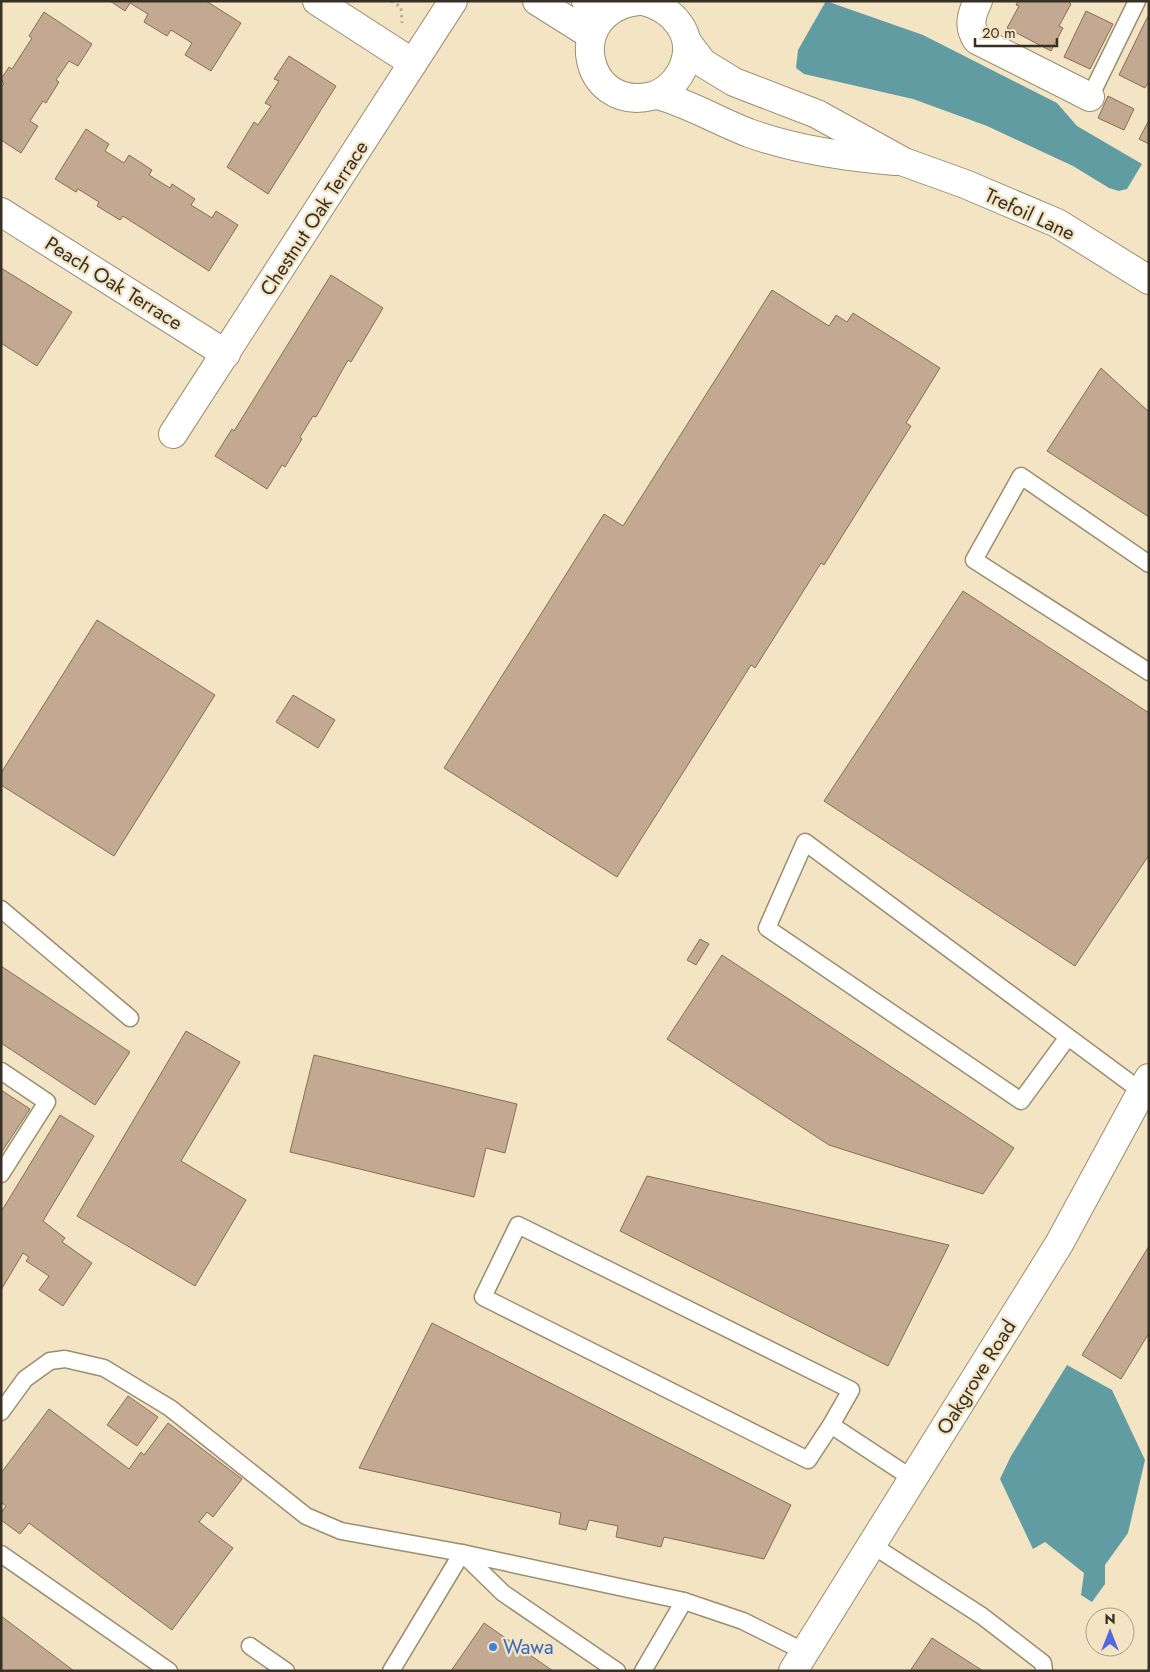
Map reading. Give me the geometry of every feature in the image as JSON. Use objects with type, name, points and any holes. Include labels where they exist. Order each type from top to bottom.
[{"type":"street","points":[[316,1],[413,64]]},
{"type":"street","name":"Chestnut Oak Terrace","points":[[174,434],[453,1]]},
{"type":"street","points":[[537,1],[594,17],[625,3],[638,1]]},
{"type":"street","name":"Trefoil Lane","points":[[643,1],[657,5],[671,14],[681,27],[687,42],[703,63],[725,78],[781,102],[816,114],[904,162],[966,184],[1057,224],[1149,280]]},
{"type":"street","points":[[978,1],[972,15],[971,24],[972,33],[977,40],[1090,96]]},
{"type":"street","name":"Trefoil Lane","points":[[594,17],[589,51],[592,67],[600,80],[612,91],[626,98],[658,95],[679,101],[751,133],[778,142],[857,158],[904,162]]},
{"type":"street","points":[[658,95],[671,86],[681,74],[687,58],[687,42]]},
{"type":"street","name":"Peach Oak Terrace","points":[[1,212],[226,354]]},
{"type":"street","name":"Oakgrove Road","points":[[799,1661],[1059,1244],[1143,1096]]},
{"type":"lane","points":[[1090,96],[1138,1]]},
{"type":"lane","points":[[1149,564],[1022,476],[974,560],[1149,672]]},
{"type":"lane","points":[[1068,1037],[1022,1101],[767,928],[805,842],[1068,1037],[1143,1096]]},
{"type":"lane","points":[[1,909],[130,1018]]},
{"type":"lane","points":[[1,1071],[47,1102],[1,1174]]},
{"type":"lane","points":[[518,1225],[851,1390],[831,1425],[808,1460],[483,1296],[518,1225]]},
{"type":"lane","points":[[1,1412],[25,1379],[50,1361],[65,1359],[104,1368],[170,1408],[306,1516],[341,1531],[462,1553],[684,1601],[743,1621],[799,1661]]},
{"type":"lane","points":[[831,1425],[913,1479]]},
{"type":"lane","points":[[872,1545],[982,1616],[1044,1667]]},
{"type":"lane","points":[[391,1671],[462,1553]]},
{"type":"lane","points":[[462,1553],[503,1593],[617,1671]]},
{"type":"lane","points":[[1,1554],[169,1671]]},
{"type":"lane","points":[[643,1671],[684,1601]]},
{"type":"lane","points":[[250,1646],[286,1671]]},
{"type":"path","points":[[391,1],[401,7],[403,28]]},
{"type":"water","points":[[826,1],[923,35],[1057,103],[1077,126],[1142,164],[1127,189],[1119,191],[1109,188],[1073,166],[987,126],[913,99],[804,74],[796,68],[798,50]]},
{"type":"water","points":[[1067,1365],[1112,1390],[1145,1460],[1128,1533],[1105,1565],[1105,1584],[1092,1602],[1081,1595],[1084,1573],[1045,1542],[1033,1549],[1000,1479],[1011,1456]]},
{"type":"building","points":[[110,1],[206,1],[241,23],[211,71],[185,55],[192,43],[171,30],[167,36],[144,22],[148,14],[130,3],[125,11]]},
{"type":"building","points":[[1018,1],[1068,1],[1071,4],[1059,26],[1063,28],[1051,51],[1007,28],[1019,6],[1016,5]]},
{"type":"building","points":[[1086,11],[1113,24],[1090,69],[1064,57]]},
{"type":"building","points":[[44,12],[92,44],[78,66],[69,61],[56,80],[59,82],[46,103],[43,101],[30,121],[38,126],[21,153],[1,140],[1,87],[4,84],[1,79],[9,67],[12,69],[32,38],[29,36]]},
{"type":"building","points":[[1149,14],[1149,81],[1145,88],[1119,75]]},
{"type":"building","points":[[289,56],[336,86],[268,194],[227,167],[254,122],[258,125],[271,106],[265,103],[279,81],[274,79]]},
{"type":"building","points":[[1108,96],[1134,109],[1124,130],[1098,118]]},
{"type":"building","points":[[1149,120],[1149,144],[1139,139]]},
{"type":"building","points":[[86,129],[109,144],[105,151],[124,163],[129,155],[152,170],[149,175],[170,188],[172,184],[195,199],[191,205],[212,218],[216,211],[238,225],[209,271],[123,216],[120,220],[97,206],[99,202],[78,189],[76,192],[55,179]]},
{"type":"building","points":[[1,268],[72,312],[37,366],[1,343]]},
{"type":"building","points":[[331,275],[383,308],[351,362],[348,360],[316,417],[313,416],[300,437],[302,439],[285,467],[282,465],[267,489],[215,456],[232,429],[234,431]]},
{"type":"building","points":[[772,290],[829,326],[836,315],[847,322],[853,313],[940,368],[906,423],[911,426],[824,565],[821,563],[755,668],[751,665],[617,877],[444,768],[604,514],[623,526]]},
{"type":"building","points":[[1101,368],[1149,412],[1149,517],[1047,451]]},
{"type":"building","points":[[963,591],[1149,713],[1149,855],[1075,966],[824,801]]},
{"type":"building","points":[[97,620],[215,695],[114,856],[1,785],[1,773]]},
{"type":"building","points":[[293,695],[335,720],[318,748],[276,722]]},
{"type":"building","points":[[700,939],[709,944],[696,965],[687,960]]},
{"type":"building","points":[[722,955],[1014,1148],[983,1194],[829,1145],[667,1039]]},
{"type":"building","points":[[1,966],[130,1052],[95,1105],[1,1043]]},
{"type":"building","points":[[186,1031],[240,1062],[181,1161],[246,1200],[195,1286],[77,1216]]},
{"type":"building","points":[[314,1055],[517,1104],[505,1153],[486,1148],[474,1197],[290,1152]]},
{"type":"building","points":[[1,1090],[30,1109],[1,1153]]},
{"type":"building","points":[[60,1115],[94,1136],[43,1221],[65,1238],[62,1242],[92,1263],[63,1306],[39,1290],[49,1276],[26,1261],[29,1257],[23,1253],[1,1290],[1,1212]]},
{"type":"building","points":[[647,1176],[949,1245],[888,1366],[620,1231]]},
{"type":"building","points":[[1149,1246],[1149,1333],[1121,1379],[1082,1355]]},
{"type":"building","points":[[432,1323],[791,1505],[764,1559],[664,1537],[661,1547],[616,1537],[618,1526],[589,1520],[586,1530],[559,1524],[561,1513],[359,1468]]},
{"type":"building","points":[[128,1396],[158,1417],[137,1446],[107,1425]]},
{"type":"building","points":[[49,1409],[129,1469],[141,1452],[144,1455],[168,1423],[242,1479],[213,1517],[207,1512],[199,1522],[233,1548],[172,1630],[29,1523],[20,1534],[1,1520],[1,1513],[6,1506],[1,1502],[1,1473]]},
{"type":"building","points":[[1,1616],[74,1671],[1,1671]]},
{"type":"building","name":"Wawa","points":[[484,1623],[553,1671],[451,1671]]},
{"type":"building","points":[[932,1638],[983,1671],[910,1671]]},
{"type":"place","name":"Wawa","points":[[493,1647]]}]
